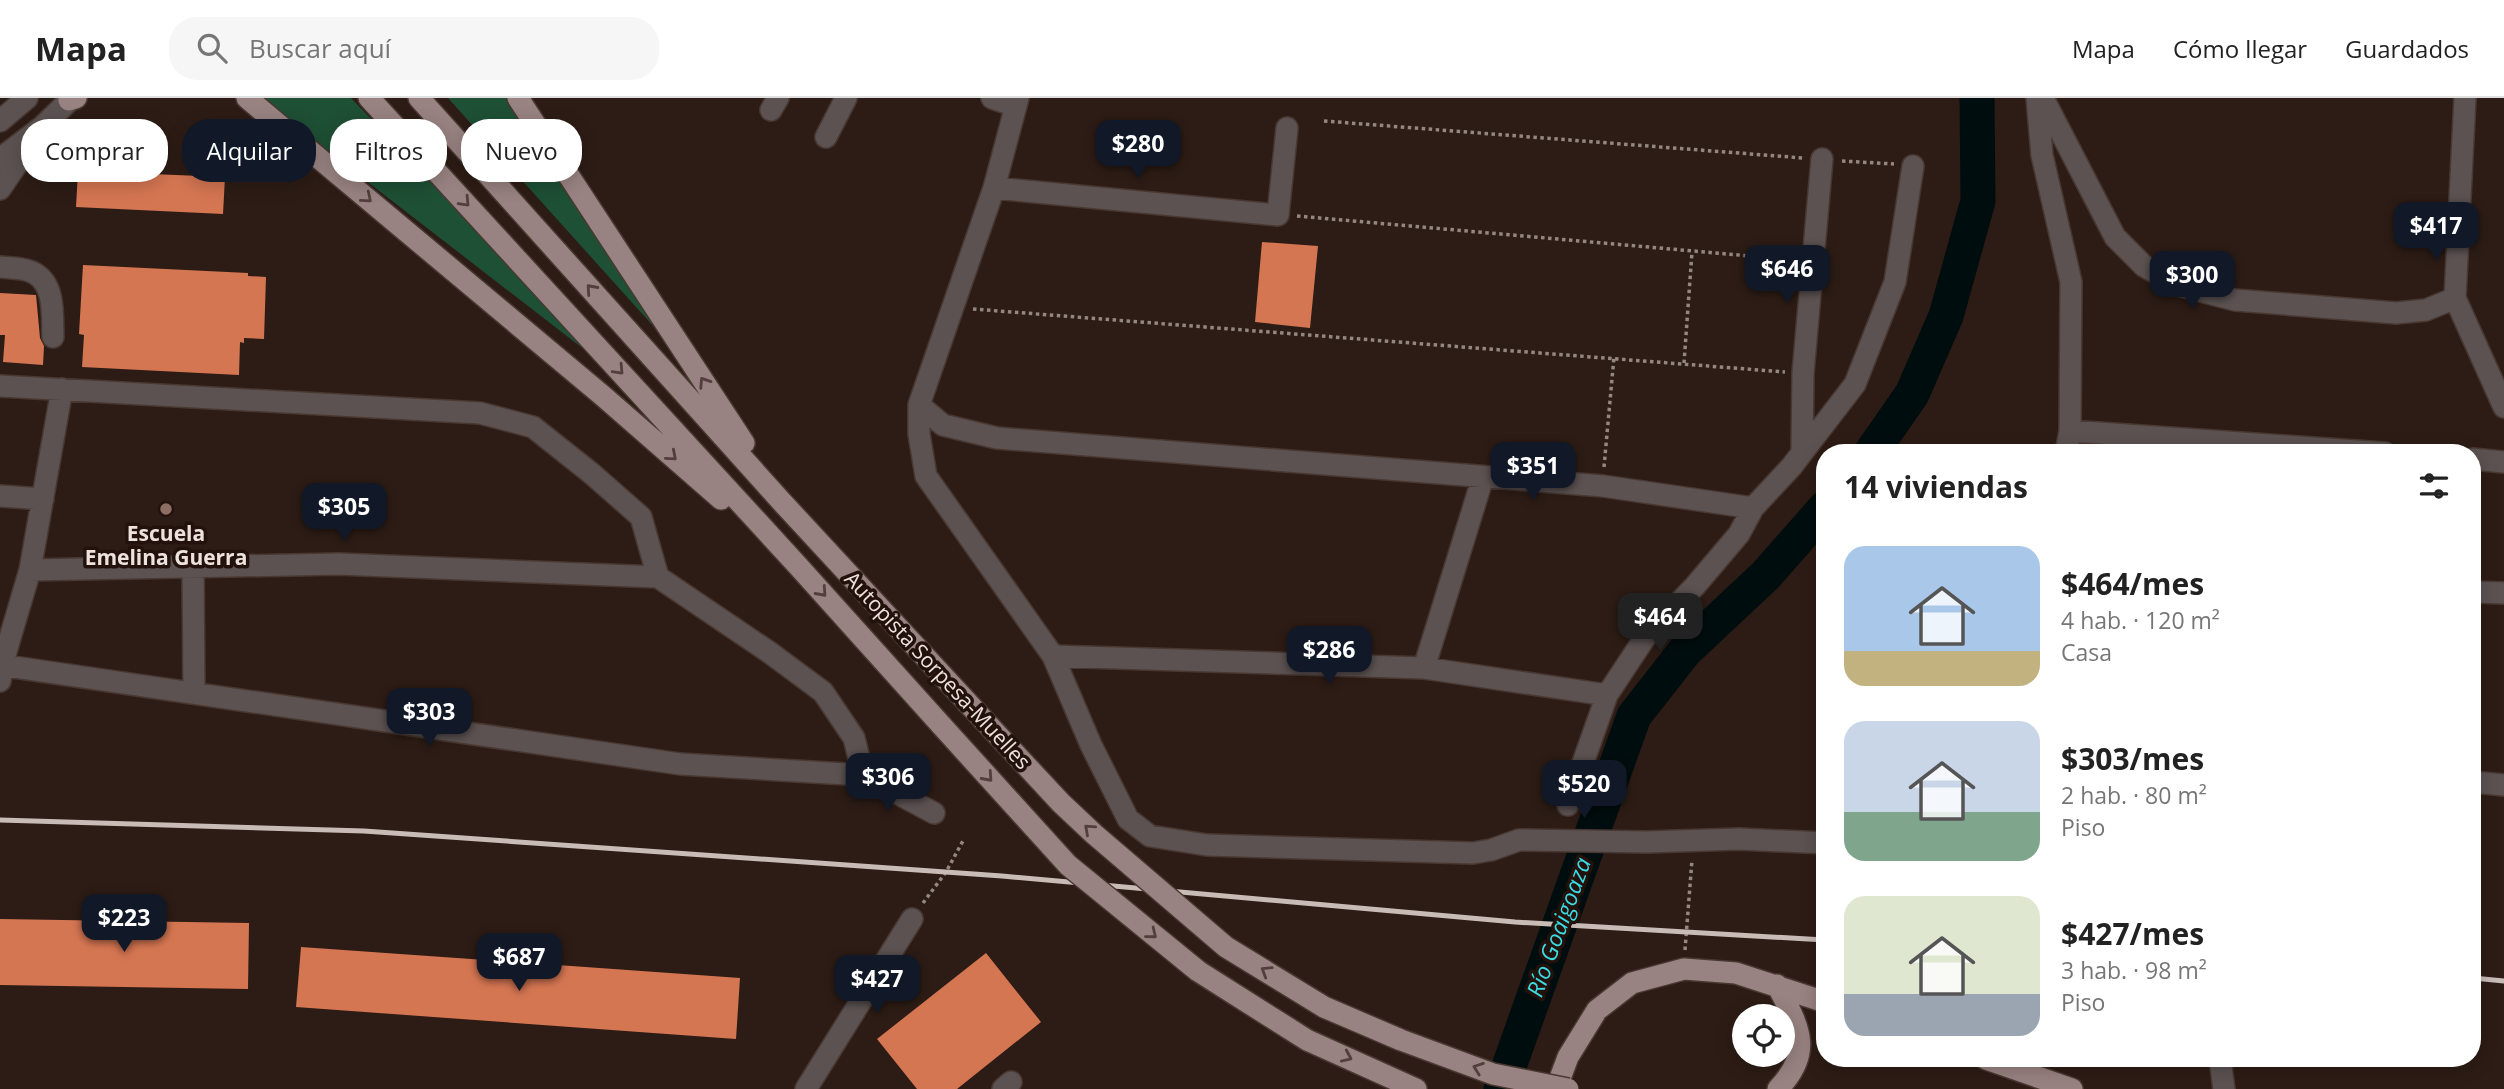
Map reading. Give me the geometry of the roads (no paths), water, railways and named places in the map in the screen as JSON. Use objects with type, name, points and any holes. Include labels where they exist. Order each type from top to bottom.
[{"type":"main road","name":"Autopista Sorpesa-Muelles","points":[[369,98],[1068,865],[1198,971],[1307,1040],[1416,1089]]},
{"type":"main road","name":"Autopista Sorpesa-Muelles","points":[[419,98],[781,501],[1061,803],[1104,843],[1226,947],[1324,1007],[1401,1040],[1493,1074],[1568,1089]]},
{"type":"main road","points":[[518,98],[781,501]]},
{"type":"main road","points":[[249,101],[603,396],[799,567]]},
{"type":"main road","points":[[1556,1089],[1568,1056],[1597,1010],[1632,983],[1684,969],[1736,973],[1816,999]]},
{"type":"main road","points":[[1777,985],[1797,1024],[1801,1049],[1795,1068],[1778,1089]]},
{"type":"main road","points":[[2009,1067],[2072,1089]]},
{"type":"street","points":[[0,121],[27,98]]},
{"type":"street","points":[[826,137],[846,98]]},
{"type":"street","points":[[992,98],[1017,102],[995,188],[919,405],[919,434],[926,476],[1053,656],[1091,745],[1128,819],[1150,836],[1207,845],[1473,853],[1519,840],[1647,842],[1739,839],[1816,843]]},
{"type":"street","points":[[2037,98],[2042,155],[2071,282],[2068,444]]},
{"type":"street","points":[[2043,98],[2115,237],[2144,266],[2177,285],[2235,300],[2396,313],[2426,310],[2455,298]]},
{"type":"street","points":[[2465,98],[2455,298],[2504,407]]},
{"type":"street","points":[[50,119],[73,99]]},
{"type":"street","points":[[995,188],[1278,215],[1287,128]]},
{"type":"street","points":[[0,159],[21,142]]},
{"type":"street","points":[[0,189],[21,158]]},
{"type":"street","points":[[1802,452],[1803,373],[1822,159]]},
{"type":"street","points":[[1568,804],[1607,695],[1644,639],[1695,586],[1739,534],[1753,508],[1784,475],[1855,384],[1895,282],[1913,166]]},
{"type":"street","points":[[0,267],[34,273],[47,286],[52,303],[53,337]]},
{"type":"street","points":[[0,386],[480,413],[533,427],[591,473],[640,517],[658,578]]},
{"type":"street","points":[[62,389],[30,570],[1,670],[194,693],[680,764],[863,775],[934,813]]},
{"type":"street","points":[[919,405],[943,425],[997,438],[1603,486],[1753,508]]},
{"type":"street","points":[[2070,431],[2256,444]]},
{"type":"street","points":[[2481,461],[2504,462]]},
{"type":"street","points":[[1424,668],[1483,477]]},
{"type":"street","points":[[0,496],[43,499]]},
{"type":"street","points":[[30,570],[339,564],[658,578],[769,652],[823,692],[854,738],[863,775]]},
{"type":"street","points":[[193,567],[194,693]]},
{"type":"street","points":[[2481,592],[2504,593]]},
{"type":"street","points":[[1053,656],[1424,668],[1607,695]]},
{"type":"street","points":[[2481,783],[2504,785]]},
{"type":"street","points":[[806,1089],[912,919]]},
{"type":"street","points":[[2221,1067],[2224,1089]]},
{"type":"waterway","name":"Río Goaigoaza","points":[[1877,444],[1912,394],[1946,316],[1978,201],[1977,98]]},
{"type":"waterway","name":"Río Goaigoaza","points":[[1501,1089],[1634,716],[1685,651],[1766,575],[1816,518]]},
{"type":"railway","points":[[0,820],[364,831],[1002,876],[1515,922],[1816,939]]},
{"type":"railway","points":[[2481,979],[2504,981]]},
{"type":"place","name":"Escuela Emelina Guerra","points":[[166,509]]}]
